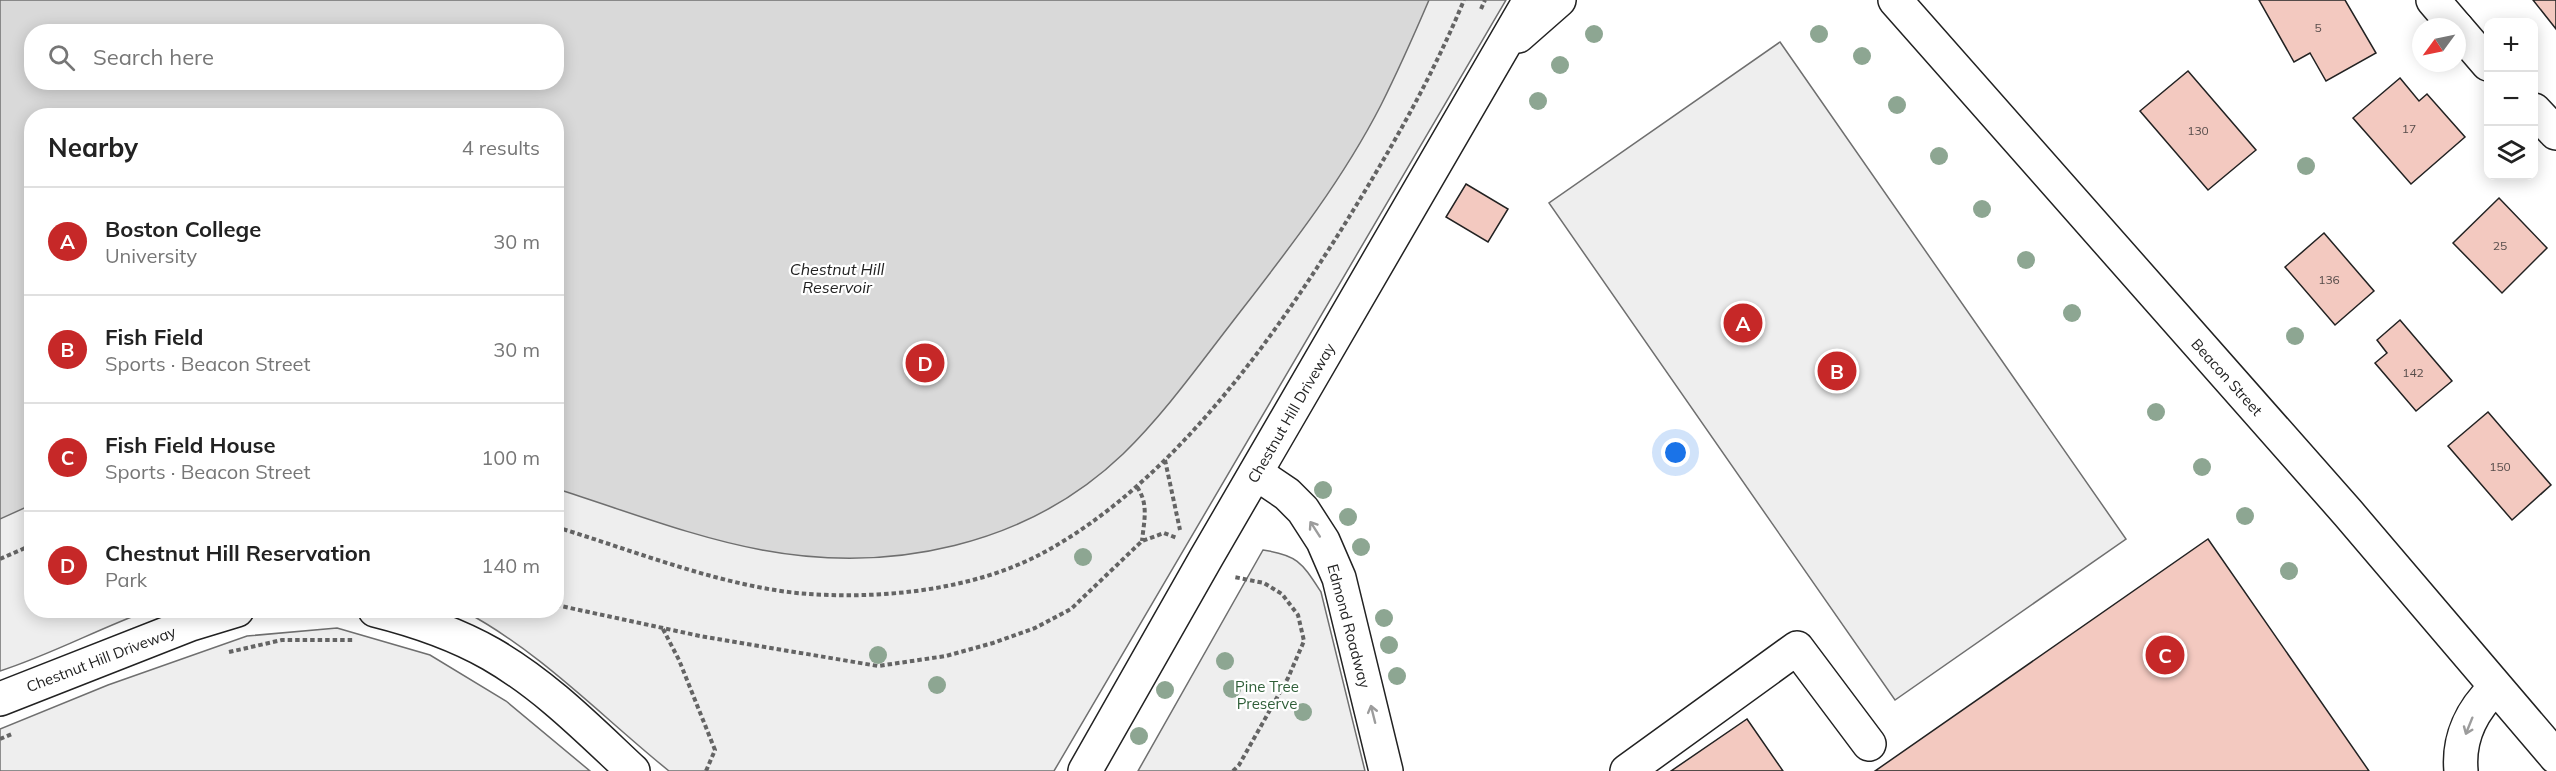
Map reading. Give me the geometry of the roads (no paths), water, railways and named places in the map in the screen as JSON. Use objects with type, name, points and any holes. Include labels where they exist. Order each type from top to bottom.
[{"type":"main road","name":"Chestnut Hill Driveway","points":[[1084,771],[1530,0]]},
{"type":"main road","name":"Chestnut Hill Driveway","points":[[1497,54],[1559,0]]},
{"type":"main road","name":"Beacon Street","points":[[1895,0],[2348,513],[2556,757]]},
{"type":"main road","points":[[2433,0],[2448,18]]},
{"type":"main road","points":[[2466,39],[2484,60]]},
{"type":"main road","points":[[2538,114],[2556,133]]},
{"type":"main road","name":"Edmond Roadway","points":[[1256,473],[1287,494],[1303,510],[1323,541],[1340,578],[1386,771]]},
{"type":"main road","name":"Chestnut Hill Driveway","points":[[0,699],[211,618]]},
{"type":"main road","points":[[399,618],[462,639],[491,654],[551,696],[633,771]]},
{"type":"main road","points":[[1628,771],[1797,648],[1869,744]]},
{"type":"main road","points":[[2461,771],[2460,756],[2467,728],[2479,704],[2495,688]]},
{"type":"water","name":"Chestnut Hill Reservoir","points":[[0,0],[1429,0],[1381,105],[1348,163],[1291,246],[1192,375],[1123,454],[1085,486],[1044,511],[1000,531],[954,546],[907,554],[859,558],[810,557],[736,545],[684,531],[564,491],[564,108],[24,108],[24,508],[0,519]]},
{"type":"place","name":"Boston College","points":[[1743,323]]},
{"type":"place","name":"Chestnut Hill Reservation","points":[[925,363]]},
{"type":"place","name":"Fish Field","points":[[1837,371]]},
{"type":"place","name":"Fish Field House","points":[[2165,655]]},
{"type":"park label","name":"Pine Tree Preserve","points":[[1267,694]]}]
